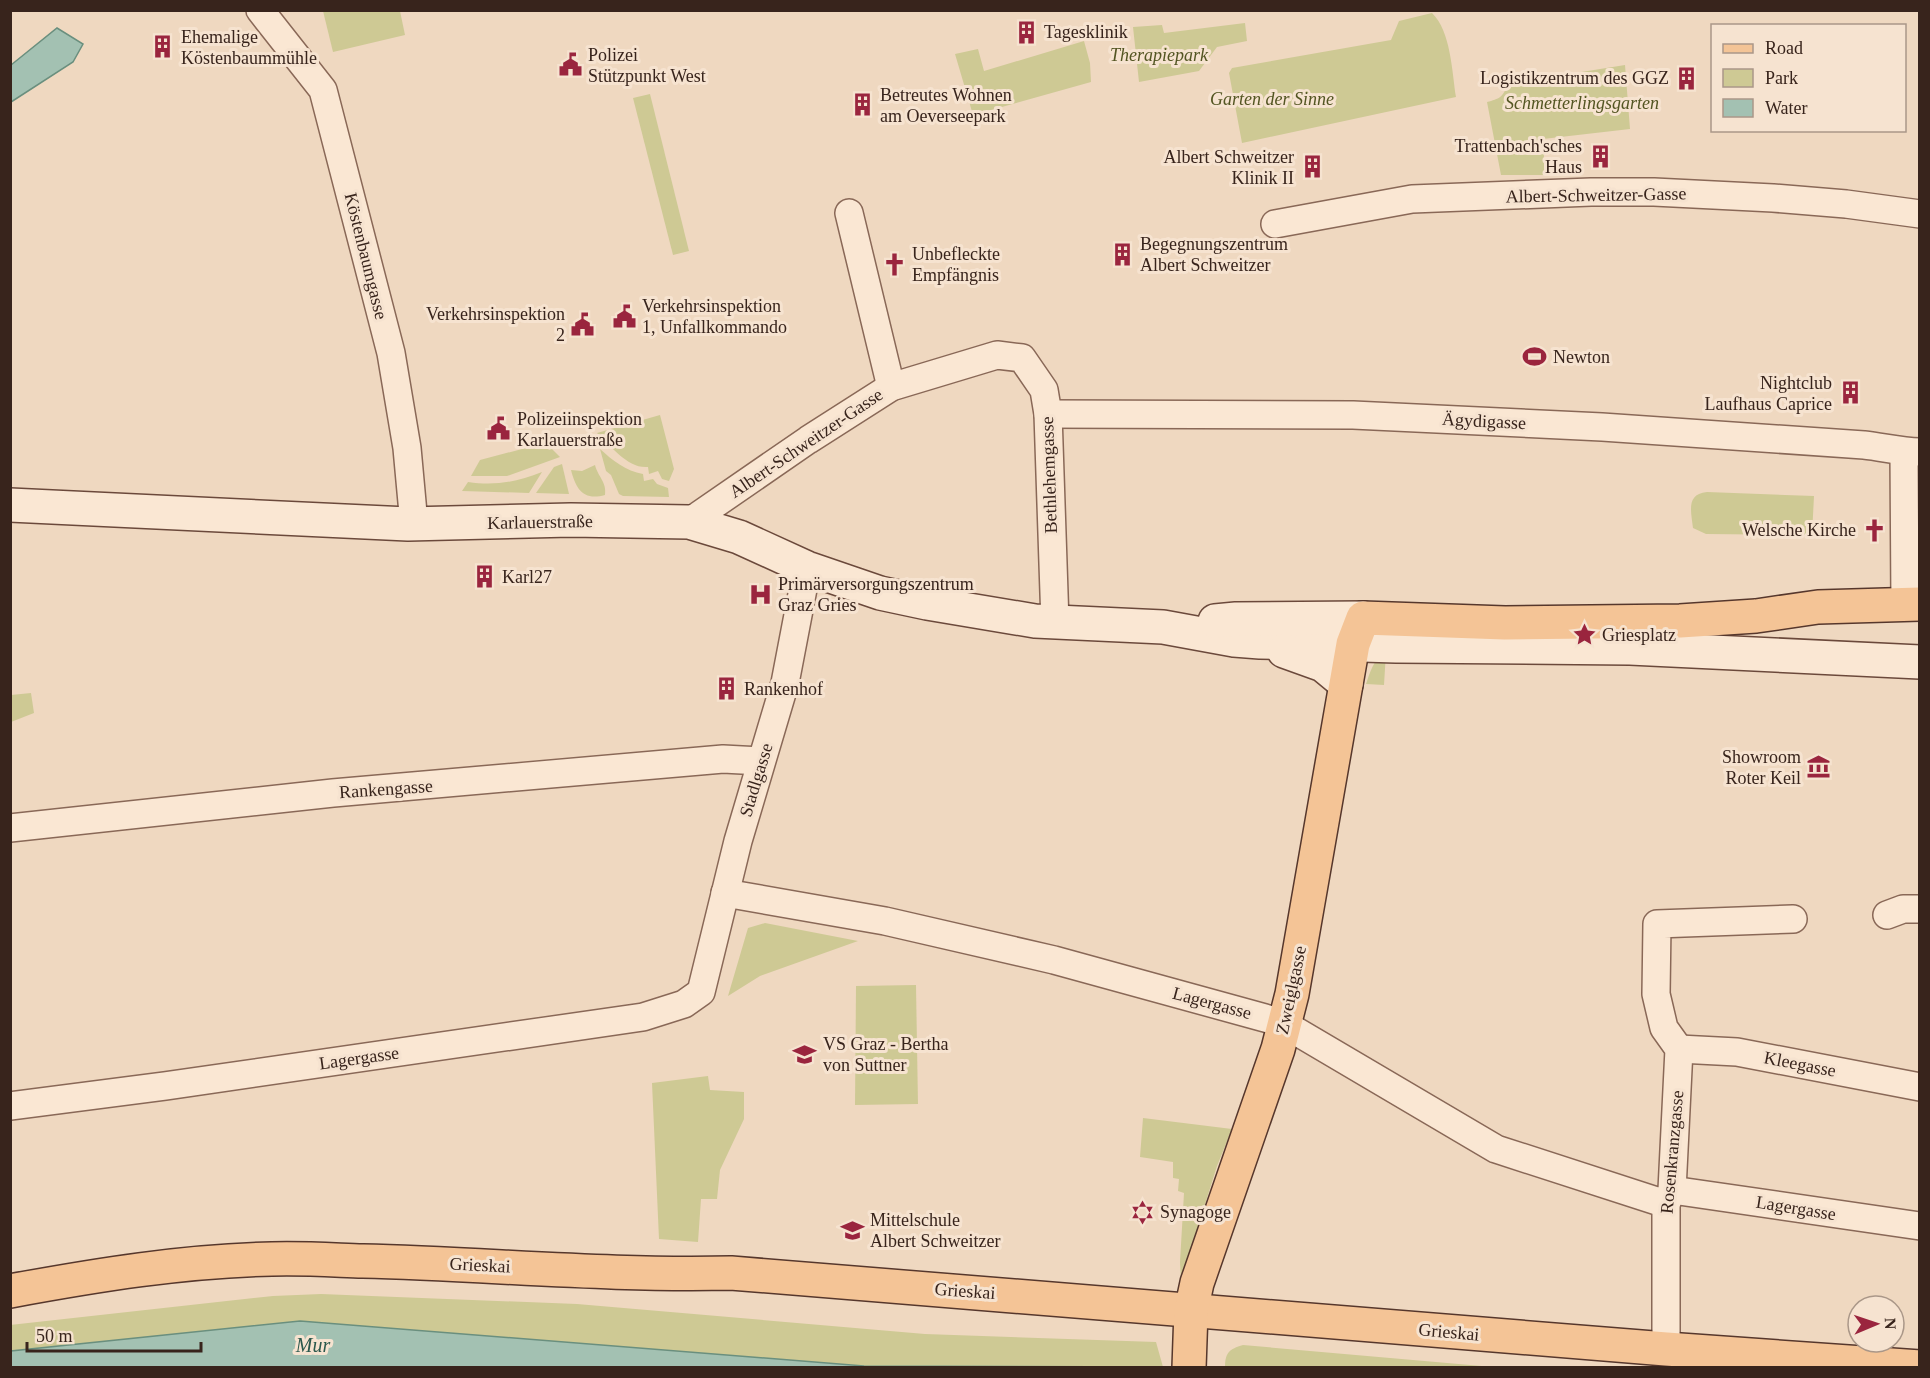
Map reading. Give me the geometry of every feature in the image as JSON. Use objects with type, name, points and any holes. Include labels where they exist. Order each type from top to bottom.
[{"type":"main road","name":"Karlauerstraße","points":[[10,505],[414,524],[571,520],[689,522],[739,537],[807,568],[880,593],[927,603],[1055,623]]},
{"type":"main road","points":[[1055,623],[1163,627],[1234,640],[1260,642],[1358,631],[1505,623],[1680,621],[1755,616],[1818,607],[1912,604]]},
{"type":"main road","points":[[1163,627],[1236,619],[1358,631],[1630,648],[1920,662]]},
{"type":"main road","name":"Zweiglgasse","points":[[1189,1361],[1191,1311],[1197,1283],[1278,1049],[1292,994],[1346,684],[1358,631]]},
{"type":"main road","points":[[1260,642],[1323,664],[1346,684]]},
{"type":"main road","name":"Grieskai","points":[[10,1291],[129,1270],[194,1263],[274,1259],[446,1263],[652,1273],[731,1273],[1666,1349],[1920,1367]]},
{"type":"street","name":"Köstenbaumgasse","points":[[260,10],[323,90],[391,353],[407,448],[414,524]]},
{"type":"street","name":"Albert-Schweitzer-Gasse","points":[[1275,224],[1412,199],[1591,192],[1654,192],[1773,198],[1846,204],[1920,214]]},
{"type":"street","points":[[849,213],[891,387]]},
{"type":"street","name":"Albert-Schweitzer-Gasse","points":[[689,522],[891,387],[997,355]]},
{"type":"street","name":"Bethlehemgasse","points":[[997,355],[1022,358],[1044,390],[1048,414],[1055,623]]},
{"type":"street","name":"Ägydigasse","points":[[1048,414],[1353,415],[1602,427],[1864,445],[1912,452]]},
{"type":"street","points":[[1912,452],[1912,604]]},
{"type":"street","name":"Stadlgasse","points":[[701,992],[738,841],[785,683],[807,568]]},
{"type":"street","name":"Rankengasse","points":[[10,828],[333,793],[723,759],[761,761]]},
{"type":"street","name":"Lagergasse","points":[[726,893],[885,921],[1054,960],[1284,1024],[1496,1149],[1669,1197],[1920,1226]]},
{"type":"street","points":[[1887,915],[1903,909],[1920,909]]},
{"type":"street","points":[[1679,1049],[1664,1028],[1656,994],[1657,924],[1792,919]]},
{"type":"street","name":"Lagergasse","points":[[10,1106],[643,1017],[684,1004],[701,992]]},
{"type":"street","name":"Kleegasse","points":[[1679,1049],[1737,1052],[1920,1088]]},
{"type":"street","name":"Rosenkranzgasse","points":[[1666,1349],[1669,1197],[1679,1049]]},
{"type":"green space","points":[[323,11],[400,11],[405,35],[333,52]]},
{"type":"green space","name":"Garten der Sinne","points":[[1432,13],[1447,41],[1456,97],[1242,143],[1229,73],[1232,68],[1391,40],[1399,21]]},
{"type":"green space","name":"Therapiepark","points":[[1245,23],[1247,41],[1217,47],[1199,71],[1139,82],[1133,27],[1162,25],[1164,33]]},
{"type":"green space","points":[[1084,41],[1090,63],[1091,82],[973,115],[955,54],[978,49],[984,71]]},
{"type":"green space","name":"Schmetterlingsgarten","points":[[1625,65],[1630,129],[1543,139],[1545,175],[1501,175],[1487,102],[1500,97],[1507,84]]},
{"type":"green space","points":[[650,94],[689,251],[673,255],[633,98]]},
{"type":"green space","points":[[660,415],[674,469],[669,481],[662,479],[658,471],[649,474],[648,467],[641,467],[627,461],[597,433]]},
{"type":"green space","points":[[545,445],[560,457],[507,476],[471,476],[480,460]]},
{"type":"green space","points":[[600,449],[620,464],[643,474],[644,481],[653,479],[657,484],[668,488],[669,497],[619,494],[611,475],[606,471]]},
{"type":"green space","points":[[562,464],[569,494],[536,493],[554,467]]},
{"type":"green space","points":[[595,465],[604,483],[605,495],[586,495],[578,488],[573,477],[571,470],[582,471]]},
{"type":"green space","points":[[542,472],[529,493],[462,491],[468,482],[487,484],[506,482]]},
{"type":"green space","points":[[1700,493],[1814,496],[1812,535],[1706,534],[1693,528],[1691,504]]},
{"type":"green space","points":[[1386,652],[1384,685],[1366,684],[1375,662]]},
{"type":"green space","points":[[31,693],[34,713],[11,722],[11,695]]},
{"type":"green space","points":[[765,923],[858,941],[760,976],[728,996],[748,928]]},
{"type":"green space","points":[[916,985],[918,1104],[855,1105],[856,986]]},
{"type":"green space","points":[[708,1076],[710,1090],[744,1092],[744,1119],[720,1170],[717,1199],[701,1199],[698,1242],[659,1239],[652,1083]]},
{"type":"green space","points":[[1143,1118],[1232,1129],[1217,1166],[1181,1281],[1184,1193],[1178,1191],[1179,1179],[1173,1178],[1173,1162],[1140,1157]]},
{"type":"green space","points":[[321,1294],[577,1304],[925,1334],[1156,1342],[1163,1367],[864,1366],[300,1321],[11,1351],[10,1325],[273,1296]]},
{"type":"green space","points":[[1243,1345],[1493,1367],[1225,1367],[1229,1352]]},
{"type":"water","points":[[57,28],[83,44],[73,62],[11,102],[11,65]]},
{"type":"water","name":"Mur","points":[[300,1321],[864,1366],[1166,1367],[11,1367],[11,1351]]},
{"type":"place","name":"Tagesklinik","points":[[1026,32]]},
{"type":"place","name":"Ehemalige Köstenbaummühle","points":[[163,47]]},
{"type":"place","name":"Polizei Stützpunkt West","points":[[570,65]]},
{"type":"place","name":"Logistikzentrum des GGZ","points":[[1687,78]]},
{"type":"place","name":"Betreutes Wohnen am Oeverseepark","points":[[862,105]]},
{"type":"place","name":"Trattenbach'sches Haus","points":[[1600,156]]},
{"type":"place","name":"Albert Schweitzer Klinik II","points":[[1312,167]]},
{"type":"place","name":"Begegnungszentrum Albert Schweitzer","points":[[1122,254]]},
{"type":"place","name":"Unbefleckte Empfängnis","points":[[894,264]]},
{"type":"place","name":"Verkehrsinspektion 1, Unfallkommando","points":[[624,316]]},
{"type":"place","name":"Verkehrsinspektion 2","points":[[583,324]]},
{"type":"place","name":"Newton","points":[[1535,357]]},
{"type":"place","name":"Nightclub Laufhaus Caprice","points":[[1850,393]]},
{"type":"place","name":"Polizeiinspektion Karlauerstraße","points":[[499,429]]},
{"type":"place","name":"Welsche Kirche","points":[[1874,530]]},
{"type":"place","name":"Karl27","points":[[484,577]]},
{"type":"place","name":"Primärversorgungszentrum Graz Gries","points":[[760,594]]},
{"type":"place","name":"Griesplatz","points":[[1584,635]]},
{"type":"place","name":"Rankenhof","points":[[726,689]]},
{"type":"place","name":"Showroom Roter Keil","points":[[1819,767]]},
{"type":"place","name":"VS Graz - Bertha von Suttner","points":[[805,1054]]},
{"type":"place","name":"Synagoge","points":[[1142,1212]]},
{"type":"place","name":"Mittelschule Albert Schweitzer","points":[[852,1230]]}]
